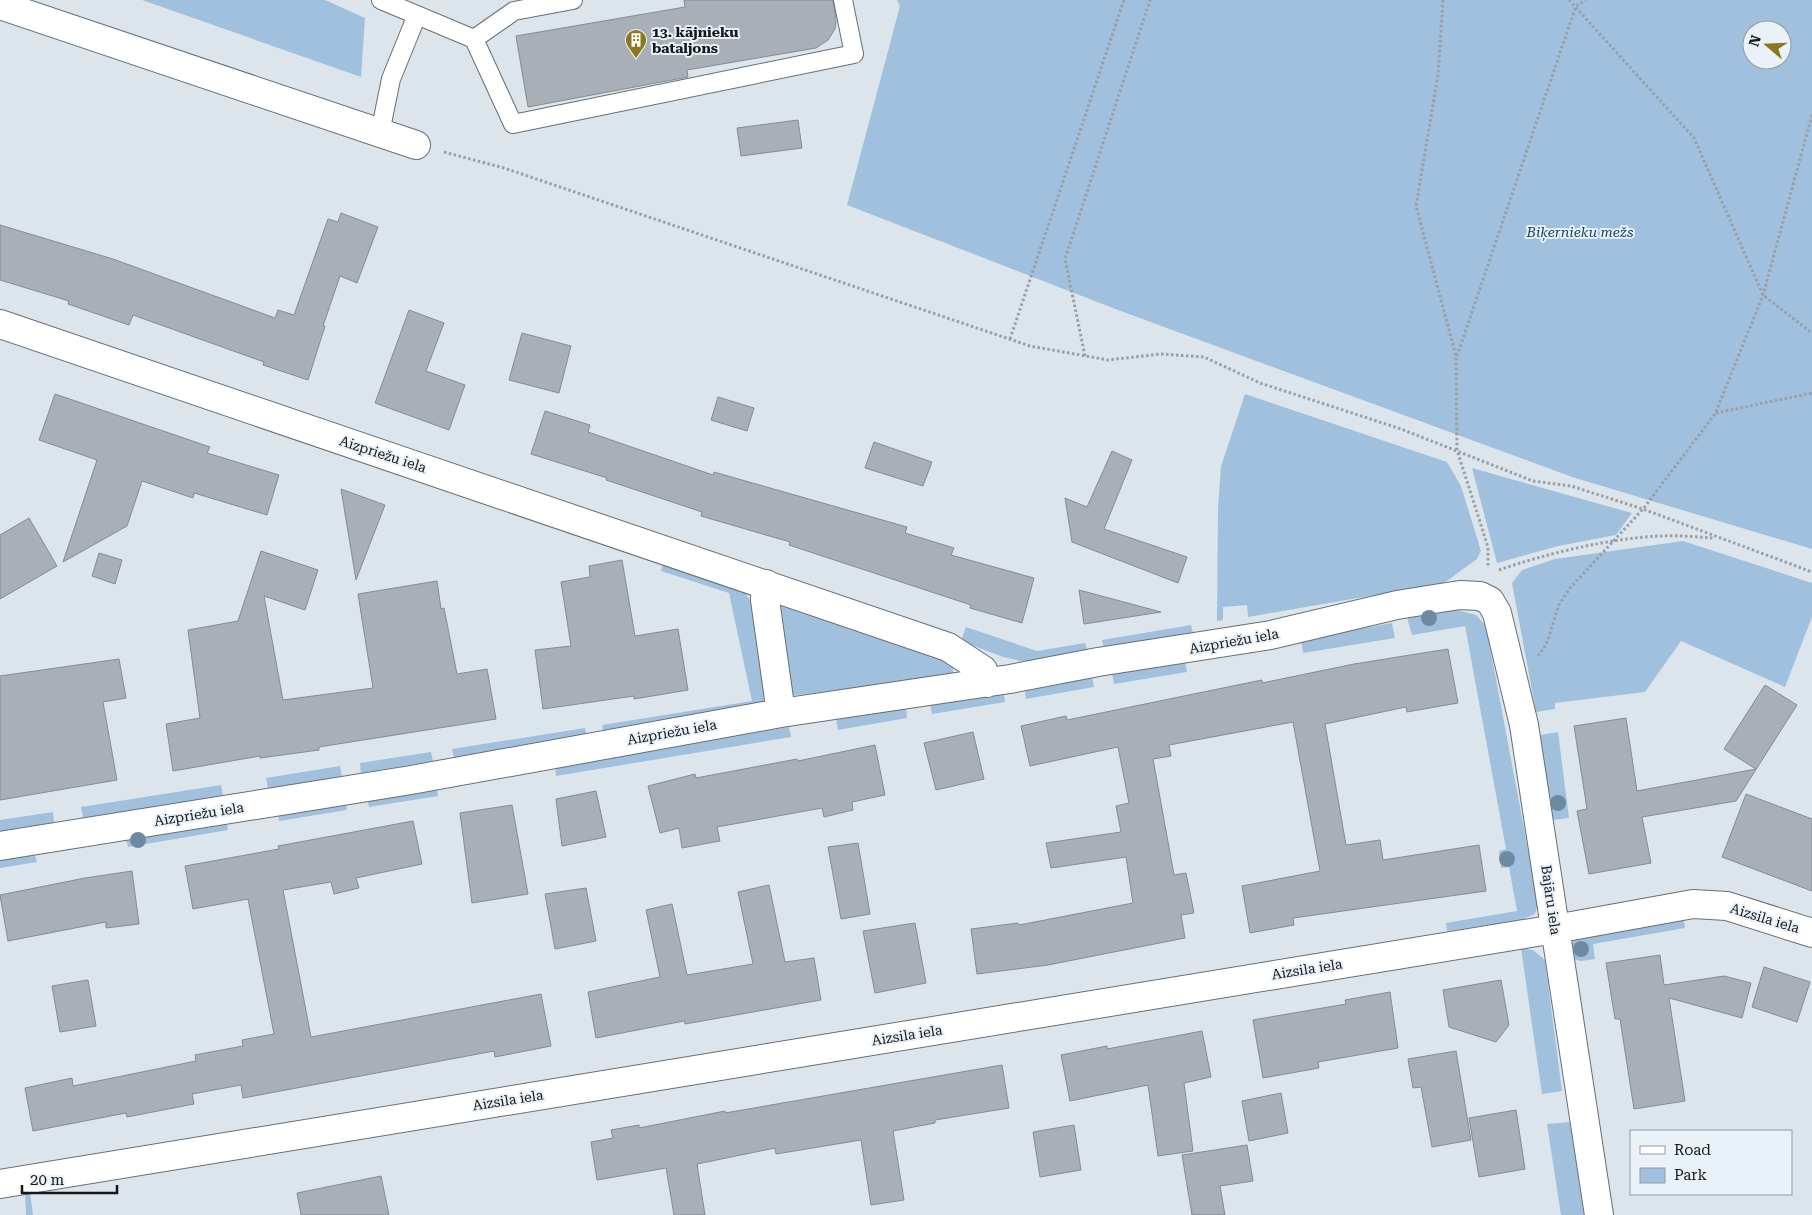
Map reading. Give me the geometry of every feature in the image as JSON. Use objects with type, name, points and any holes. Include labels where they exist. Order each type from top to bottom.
[{"type":"street","points":[[0,5],[416,145]]},
{"type":"street","name":"Aizpriežu iela","points":[[0,324],[948,647],[983,670],[987,683]]},
{"type":"street","points":[[766,584],[765,600],[781,713]]},
{"type":"street","name":"Aizpriežu iela","points":[[0,846],[412,780],[781,713],[987,683],[1271,635],[1397,605],[1460,595],[1484,585]]},
{"type":"street","name":"Bajāru iela","points":[[1484,585],[1496,613],[1516,686],[1524,725],[1599,1215]]},
{"type":"street","name":"Aizsila iela","points":[[0,1184],[1693,904],[1727,906],[1812,933]]},
{"type":"lane","points":[[380,0],[474,40],[513,124],[854,54],[843,0]]},
{"type":"lane","points":[[474,40],[514,11],[574,0]]},
{"type":"lane","points":[[380,133],[391,79],[417,15]]},
{"type":"path","points":[[1010,340],[1124,0]]},
{"type":"path","points":[[1085,356],[1065,259],[1150,0]]},
{"type":"path","points":[[1443,0],[1438,75],[1416,206],[1456,356],[1457,450],[1488,547],[1484,585]]},
{"type":"path","points":[[1569,0],[1694,138],[1763,295],[1812,333]]},
{"type":"path","points":[[1456,356],[1576,6],[1586,0]]},
{"type":"path","points":[[1516,686],[1546,645],[1559,605],[1570,588],[1615,542],[1643,509],[1715,414],[1763,295],[1812,115]]},
{"type":"path","points":[[416,145],[504,168],[1030,346],[1108,360],[1161,354],[1204,357],[1260,383],[1457,450],[1532,480],[1571,486],[1643,509],[1716,538],[1812,572]]},
{"type":"path","points":[[1715,414],[1812,393]]},
{"type":"path","points":[[1496,571],[1551,554],[1615,542],[1659,536],[1716,538]]},
{"type":"green space","points":[[142,0],[325,0],[365,18],[361,77]]},
{"type":"green space","name":"Biķernieku mežs","points":[[897,0],[1812,0],[1812,549],[1572,477],[1118,310],[847,205],[900,6]]},
{"type":"green space","points":[[1245,394],[1447,462],[1461,486],[1481,551],[1477,559],[1444,583],[1248,617],[1247,605],[1223,607],[1223,620],[1217,621],[1218,508],[1221,466]]},
{"type":"green space","points":[[1472,468],[1632,513],[1616,535],[1558,546],[1497,563]]},
{"type":"green space","points":[[1683,541],[1812,583],[1812,617],[1785,687],[1681,641],[1645,692],[1555,703],[1555,709],[1536,712],[1512,583],[1522,570],[1555,559]]},
{"type":"green space","points":[[664,560],[742,588],[752,603],[767,699],[762,705],[604,733],[602,725],[752,701],[729,593],[661,571]]},
{"type":"green space","points":[[779,595],[953,658],[953,676],[789,696]]},
{"type":"green space","points":[[1445,607],[1476,615],[1486,626],[1538,903],[1535,914],[1518,921],[1447,931],[1446,923],[1517,911],[1509,867],[1501,868],[1499,851],[1506,849],[1465,626],[1412,635],[1407,617]]},
{"type":"green space","points":[[1392,623],[1395,638],[1303,653],[1301,640]]},
{"type":"green space","points":[[1191,625],[1193,633],[1104,649],[1102,640]]},
{"type":"green space","points":[[966,627],[1037,651],[1085,643],[1088,653],[1041,662],[1021,661],[1003,657],[961,641]]},
{"type":"green space","points":[[1185,661],[1187,672],[1114,684],[1112,673]]},
{"type":"green space","points":[[1092,676],[1094,687],[1026,699],[1024,686]]},
{"type":"green space","points":[[1004,692],[1005,702],[932,714],[930,704]]},
{"type":"green space","points":[[906,708],[907,718],[838,730],[836,718]]},
{"type":"green space","points":[[789,727],[791,737],[556,776],[555,765]]},
{"type":"green space","points":[[585,728],[587,737],[454,758],[452,749]]},
{"type":"green space","points":[[1558,732],[1569,818],[1552,820],[1540,735]]},
{"type":"green space","points":[[431,752],[433,761],[361,773],[360,763]]},
{"type":"green space","points":[[340,766],[342,776],[268,789],[266,778]]},
{"type":"green space","points":[[436,784],[438,796],[369,807],[366,796]]},
{"type":"green space","points":[[221,785],[223,796],[83,818],[81,807]]},
{"type":"green space","points":[[345,798],[347,810],[279,821],[277,810]]},
{"type":"green space","points":[[53,812],[54,823],[0,831],[0,820]]},
{"type":"green space","points":[[226,818],[228,830],[128,847],[125,833]]},
{"type":"green space","points":[[34,852],[37,862],[0,868],[0,859]]},
{"type":"green space","points":[[1683,916],[1685,928],[1593,944],[1595,959],[1581,961],[1573,959],[1571,945],[1575,938]]},
{"type":"green space","points":[[1521,948],[1533,950],[1545,960],[1562,1091],[1542,1094]]},
{"type":"green space","points":[[1570,1122],[1584,1215],[1561,1215],[1547,1124]]},
{"type":"green space","points":[[25,1187],[30,1192],[33,1215],[26,1215]]},
{"type":"building","name":"13. kājnieku bataljons","points":[[684,0],[833,0],[836,21],[835,29],[828,40],[816,48],[687,70],[688,77],[528,107],[516,36],[685,7]]},
{"type":"building","points":[[798,120],[802,148],[741,156],[737,128]]},
{"type":"building","points":[[341,213],[378,227],[357,283],[340,276],[323,326],[325,326],[308,380],[263,365],[264,362],[133,315],[129,325],[68,304],[69,301],[0,280],[0,225],[113,259],[275,318],[278,310],[294,315],[328,219],[338,222]]},
{"type":"building","points":[[409,310],[444,323],[426,371],[465,385],[449,430],[375,403]]},
{"type":"building","points":[[522,333],[571,346],[559,393],[509,380]]},
{"type":"building","points":[[55,394],[210,447],[207,453],[279,475],[267,515],[194,493],[193,498],[142,481],[127,526],[63,562],[97,460],[39,440]]},
{"type":"building","points":[[718,397],[754,408],[747,431],[711,420]]},
{"type":"building","points":[[545,411],[590,425],[588,432],[713,475],[714,472],[907,527],[905,533],[954,548],[951,555],[1034,578],[1022,623],[970,608],[971,605],[789,545],[790,542],[701,516],[702,512],[606,480],[607,478],[531,454]]},
{"type":"building","points":[[874,442],[932,462],[923,486],[865,468]]},
{"type":"building","points":[[1112,451],[1132,460],[1104,529],[1187,557],[1178,583],[1072,542],[1065,498],[1087,507]]},
{"type":"building","points":[[341,489],[385,505],[356,580]]},
{"type":"building","points":[[29,518],[57,566],[0,599],[0,535]]},
{"type":"building","points":[[261,551],[318,570],[305,610],[264,596],[283,700],[373,688],[358,594],[437,581],[441,609],[444,608],[457,674],[487,669],[496,719],[319,747],[319,750],[260,758],[260,756],[173,771],[166,724],[200,718],[188,630],[238,621]]},
{"type":"building","points":[[99,553],[122,560],[115,584],[92,576]]},
{"type":"building","points":[[622,560],[635,636],[678,629],[688,690],[634,699],[634,696],[543,709],[535,650],[571,646],[561,582],[590,577],[589,566]]},
{"type":"building","points":[[1079,590],[1161,612],[1084,624]]},
{"type":"building","points":[[1448,649],[1458,703],[1407,712],[1406,707],[1325,724],[1346,845],[1380,840],[1383,860],[1479,845],[1486,891],[1293,918],[1294,925],[1250,933],[1242,886],[1320,871],[1293,722],[1169,745],[1171,756],[1153,759],[1174,875],[1186,873],[1194,913],[1181,915],[1185,938],[1048,965],[977,974],[971,929],[1018,923],[1019,925],[1133,903],[1126,857],[1051,868],[1046,843],[1121,832],[1116,806],[1129,803],[1118,747],[1030,766],[1021,726],[1066,716],[1067,720],[1262,680],[1262,683],[1354,664]]},
{"type":"building","points":[[119,659],[126,698],[103,702],[117,780],[0,800],[0,676]]},
{"type":"building","points":[[1765,685],[1797,705],[1736,801],[1642,817],[1651,863],[1589,874],[1577,811],[1587,809],[1574,726],[1626,718],[1637,791],[1756,769],[1724,749]]},
{"type":"building","points":[[973,732],[984,779],[936,790],[924,743]]},
{"type":"building","points":[[875,745],[885,795],[852,802],[853,810],[824,817],[822,808],[717,827],[720,841],[682,848],[679,828],[660,833],[648,786],[695,774],[696,778],[797,759],[798,761]]},
{"type":"building","points":[[596,791],[606,837],[562,846],[556,799]]},
{"type":"building","points":[[1746,794],[1812,819],[1812,891],[1722,857]]},
{"type":"building","points":[[512,805],[528,894],[472,903],[460,813]]},
{"type":"building","points":[[413,821],[422,864],[356,878],[359,888],[334,894],[331,882],[283,890],[311,1037],[541,994],[551,1046],[495,1057],[494,1051],[243,1098],[241,1085],[192,1094],[194,1104],[127,1117],[126,1113],[33,1131],[25,1088],[72,1078],[73,1086],[196,1061],[195,1055],[243,1046],[242,1040],[274,1034],[248,899],[193,909],[185,866],[279,849],[278,846]]},
{"type":"building","points":[[858,843],[870,914],[841,919],[828,847]]},
{"type":"building","points":[[132,871],[139,924],[106,928],[106,922],[8,941],[0,895],[85,878]]},
{"type":"building","points":[[769,885],[785,962],[814,958],[821,1000],[685,1024],[684,1021],[596,1038],[588,992],[660,977],[646,910],[672,904],[687,975],[753,964],[738,892]]},
{"type":"building","points":[[586,888],[596,941],[555,949],[545,894]]},
{"type":"building","points":[[915,923],[926,983],[875,993],[863,931]]},
{"type":"building","points":[[1660,955],[1664,985],[1724,976],[1751,983],[1742,1018],[1669,998],[1685,1101],[1634,1109],[1620,1019],[1615,1019],[1606,963]]},
{"type":"building","points":[[1764,967],[1810,982],[1797,1022],[1752,1007]]},
{"type":"building","points":[[88,980],[96,1026],[60,1032],[52,986]]},
{"type":"building","points":[[1501,980],[1509,1025],[1496,1042],[1449,1027],[1443,990]]},
{"type":"building","points":[[1390,992],[1398,1048],[1318,1062],[1319,1068],[1263,1078],[1253,1020],[1346,1004],[1345,1000]]},
{"type":"building","points":[[1202,1031],[1211,1077],[1184,1083],[1193,1151],[1158,1156],[1148,1085],[1070,1101],[1061,1055],[1107,1046],[1107,1049]]},
{"type":"building","points":[[1456,1051],[1471,1140],[1432,1147],[1421,1087],[1413,1088],[1408,1059]]},
{"type":"building","points":[[1002,1065],[1009,1108],[935,1120],[935,1123],[893,1131],[904,1200],[871,1205],[861,1140],[776,1154],[775,1148],[697,1164],[705,1215],[674,1215],[666,1168],[597,1180],[591,1142],[613,1138],[611,1130],[639,1125],[639,1128],[725,1111],[725,1113]]},
{"type":"building","points":[[1281,1093],[1288,1133],[1249,1141],[1242,1101]]},
{"type":"building","points":[[1516,1110],[1525,1169],[1479,1177],[1469,1118]]},
{"type":"building","points":[[1074,1125],[1081,1170],[1040,1177],[1033,1132]]},
{"type":"building","points":[[1247,1145],[1253,1181],[1220,1186],[1225,1215],[1192,1215],[1182,1155]]},
{"type":"building","points":[[381,1176],[389,1215],[301,1215],[297,1193]]},
{"type":"place","name":"13. kājnieku bataljons","points":[[636,59]]}]
